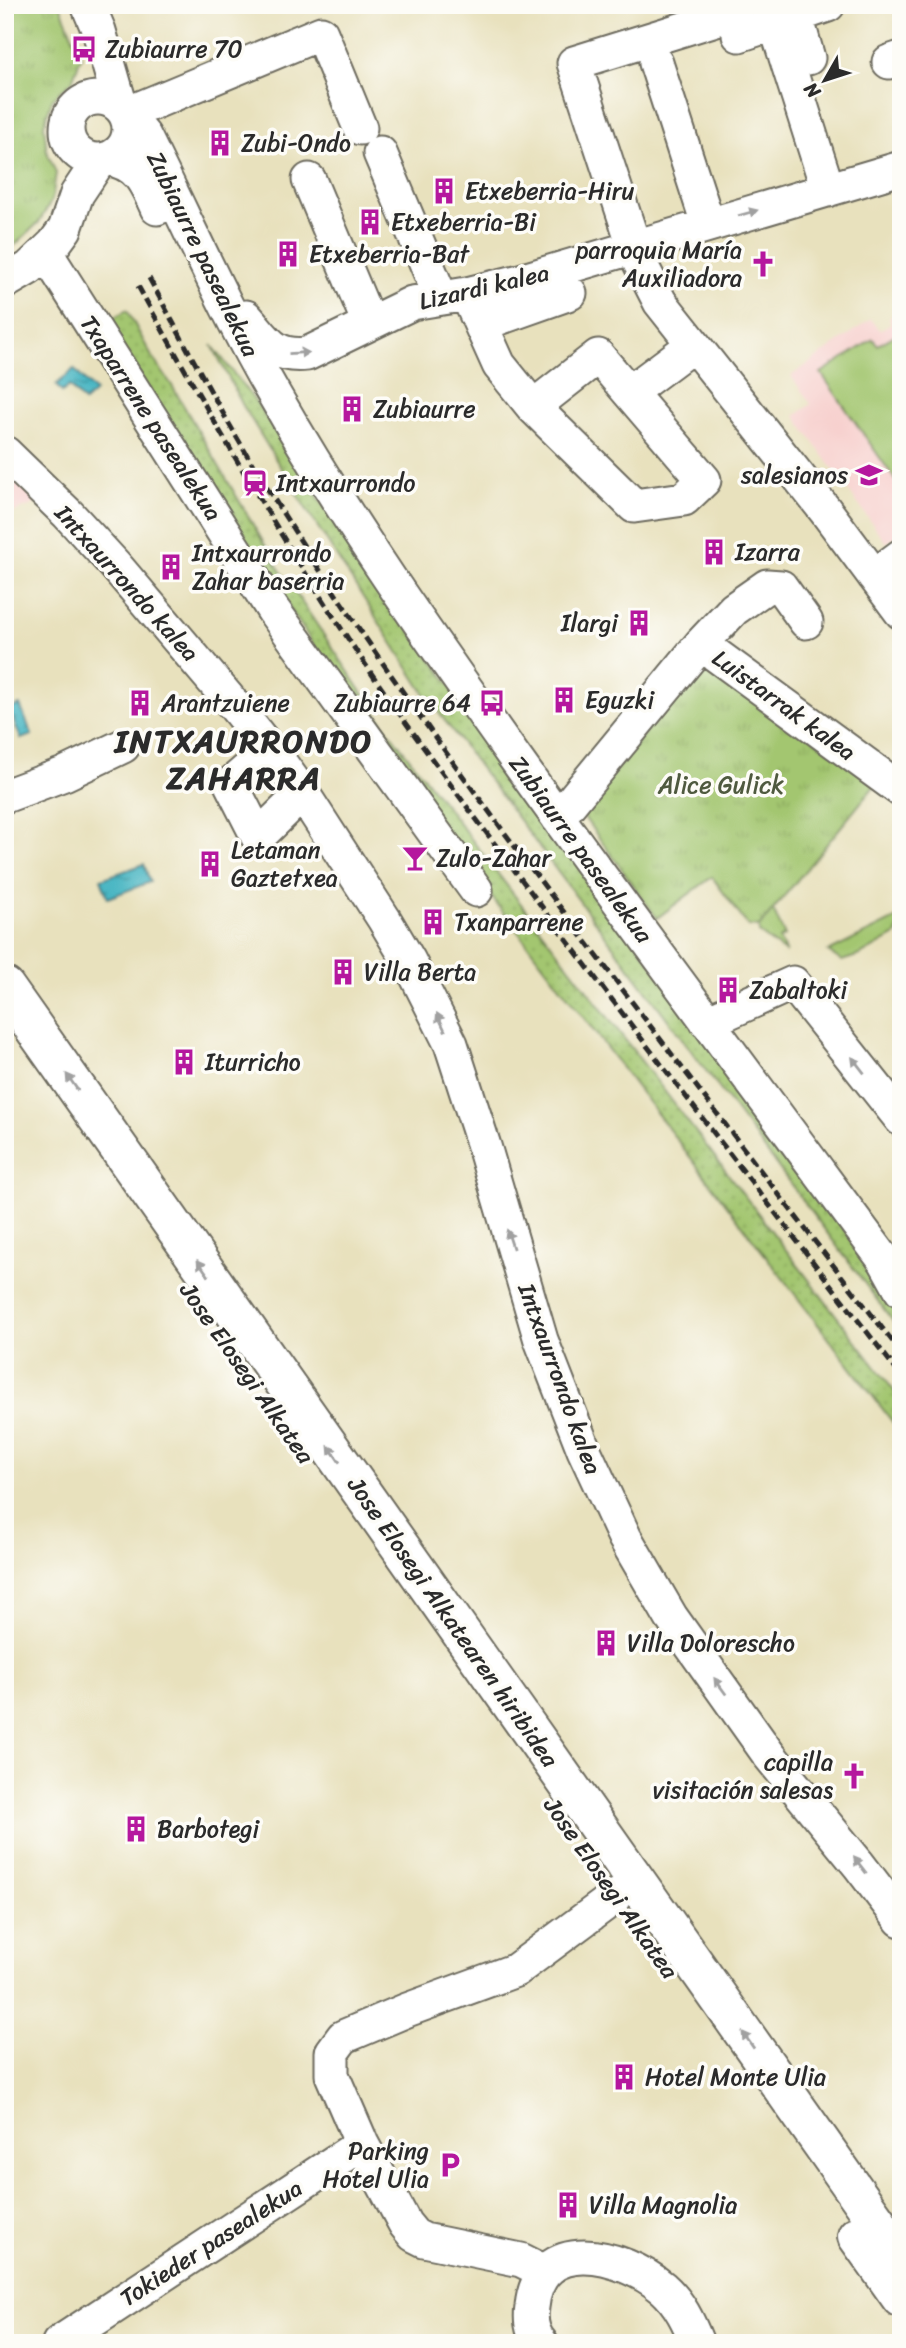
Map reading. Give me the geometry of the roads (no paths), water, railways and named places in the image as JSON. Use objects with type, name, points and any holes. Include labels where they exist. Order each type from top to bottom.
[{"type":"main road","name":"Jose Elosegi Alkatearen hiribidea","points":[[5,987],[901,2256]]},
{"type":"main road","name":"Jose Elosegi Alkatea","points":[[5,1031],[901,2298]]},
{"type":"street","name":"Zubiaurre pasealekua","points":[[88,5],[123,111],[144,136],[275,397],[412,612],[558,818],[885,1261],[901,1290]]},
{"type":"street","points":[[828,5],[796,16],[837,187]]},
{"type":"street","points":[[837,187],[775,23],[737,24],[574,63],[639,261],[660,302],[825,510],[901,612]]},
{"type":"street","points":[[123,111],[321,33],[370,140],[454,296],[482,324],[499,365],[533,407],[634,506],[684,499],[704,480],[598,356],[533,407]]},
{"type":"street","points":[[87,100],[105,99],[123,111],[129,123],[127,141],[116,155],[93,156],[69,140],[67,122],[78,105],[87,100],[101,81],[107,61]]},
{"type":"street","points":[[656,63],[708,224]]},
{"type":"street","name":"Zubiaurre pasealekua","points":[[93,156],[132,167],[145,181],[185,265],[225,337],[275,397]]},
{"type":"street","points":[[5,282],[29,268],[46,253],[65,229],[93,156]]},
{"type":"street","name":"Lizardi kalea","points":[[185,265],[201,274],[213,295],[248,318],[271,347],[296,356],[312,352],[412,303],[520,281],[901,168]]},
{"type":"street","points":[[309,180],[369,323]]},
{"type":"street","name":"Txaparrene pasealekua","points":[[46,253],[274,610],[476,890]]},
{"type":"street","points":[[482,324],[569,293]]},
{"type":"street","points":[[630,392],[692,345]]},
{"type":"street","name":"Intxaurrondo kalea","points":[[5,453],[68,514],[115,565],[270,750],[302,794],[409,961],[451,1044],[541,1340],[584,1450],[636,1560],[671,1617],[769,1755],[901,1920]]},
{"type":"street","points":[[874,576],[901,556]]},
{"type":"street","name":"Luistarrak kalea","points":[[558,818],[701,644],[734,609],[767,586],[781,587],[806,622]]},
{"type":"street","name":"Luistarrak kalea","points":[[701,644],[901,790]]},
{"type":"street","points":[[5,796],[64,774],[123,746]]},
{"type":"street","points":[[270,750],[231,784],[258,837],[302,794]]},
{"type":"street","points":[[707,1022],[793,983],[901,1119]]},
{"type":"street","points":[[541,2274],[521,2260],[424,2240],[414,2235],[405,2224],[362,2144],[332,2076],[332,2052],[344,2037],[407,2010],[516,1970],[616,1896]]},
{"type":"street","name":"Tokieder pasealekua","points":[[59,2343],[362,2144]]},
{"type":"street","points":[[541,2343],[530,2321],[533,2295],[541,2274],[556,2263],[580,2256],[608,2259],[638,2269],[665,2290],[682,2309],[697,2343]]},
{"type":"water","points":[[74,369],[95,392],[84,402],[69,386],[62,392],[56,385]]},
{"type":"water","points":[[20,705],[32,735],[21,739],[9,709]]},
{"type":"water","points":[[144,864],[150,882],[108,898],[101,879]]},
{"type":"railway","points":[[149,278],[262,480],[400,688],[597,957],[901,1352]]},
{"type":"railway","points":[[138,286],[263,504],[393,704],[594,976],[901,1376]]},
{"type":"place","name":"Zubiaurre 70","points":[[84,49]]},
{"type":"place","name":"Zubi-Ondo","points":[[220,143]]},
{"type":"place","name":"Etxeberria-Hiru","points":[[444,191]]},
{"type":"place","name":"Etxeberria-Bi","points":[[370,222]]},
{"type":"place","name":"Etxeberria-Bat","points":[[288,254]]},
{"type":"place","name":"parroquia María Auxiliadora","points":[[763,264]]},
{"type":"place","name":"Zubiaurre","points":[[352,409]]},
{"type":"place","name":"salesianos","points":[[869,475]]},
{"type":"place","name":"Intxaurrondo","points":[[255,483]]},
{"type":"place","name":"Izarra","points":[[714,552]]},
{"type":"place","name":"Intxaurrondo Zahar baserria","points":[[171,567]]},
{"type":"place","name":"Ilargi","points":[[639,623]]},
{"type":"place","name":"Eguzki","points":[[564,700]]},
{"type":"place","name":"Arantzuiene","points":[[140,703]]},
{"type":"place","name":"Zubiaurre 64","points":[[492,703]]},
{"type":"place","name":"Zulo-Zahar","points":[[415,858]]},
{"type":"place","name":"Letaman Gaztetxea","points":[[210,864]]},
{"type":"place","name":"Txanparrene","points":[[433,922]]},
{"type":"place","name":"Villa Berta","points":[[343,972]]},
{"type":"place","name":"Zabaltoki","points":[[728,990]]},
{"type":"place","name":"Iturricho","points":[[184,1062]]},
{"type":"place","name":"Villa Dolorescho","points":[[606,1643]]},
{"type":"place","name":"capilla visitación salesas","points":[[854,1776]]},
{"type":"place","name":"Barbotegi","points":[[136,1829]]},
{"type":"place","name":"Hotel Monte Ulia","points":[[624,2077]]},
{"type":"place","name":"Parking Hotel Ulia","points":[[450,2165]]},
{"type":"place","name":"Villa Magnolia","points":[[568,2205]]},
{"type":"district","name":"INTXAURRONDO ZAHARRA","points":[[244,760]]},
{"type":"park label","name":"Alice Gulick","points":[[721,785]]}]
